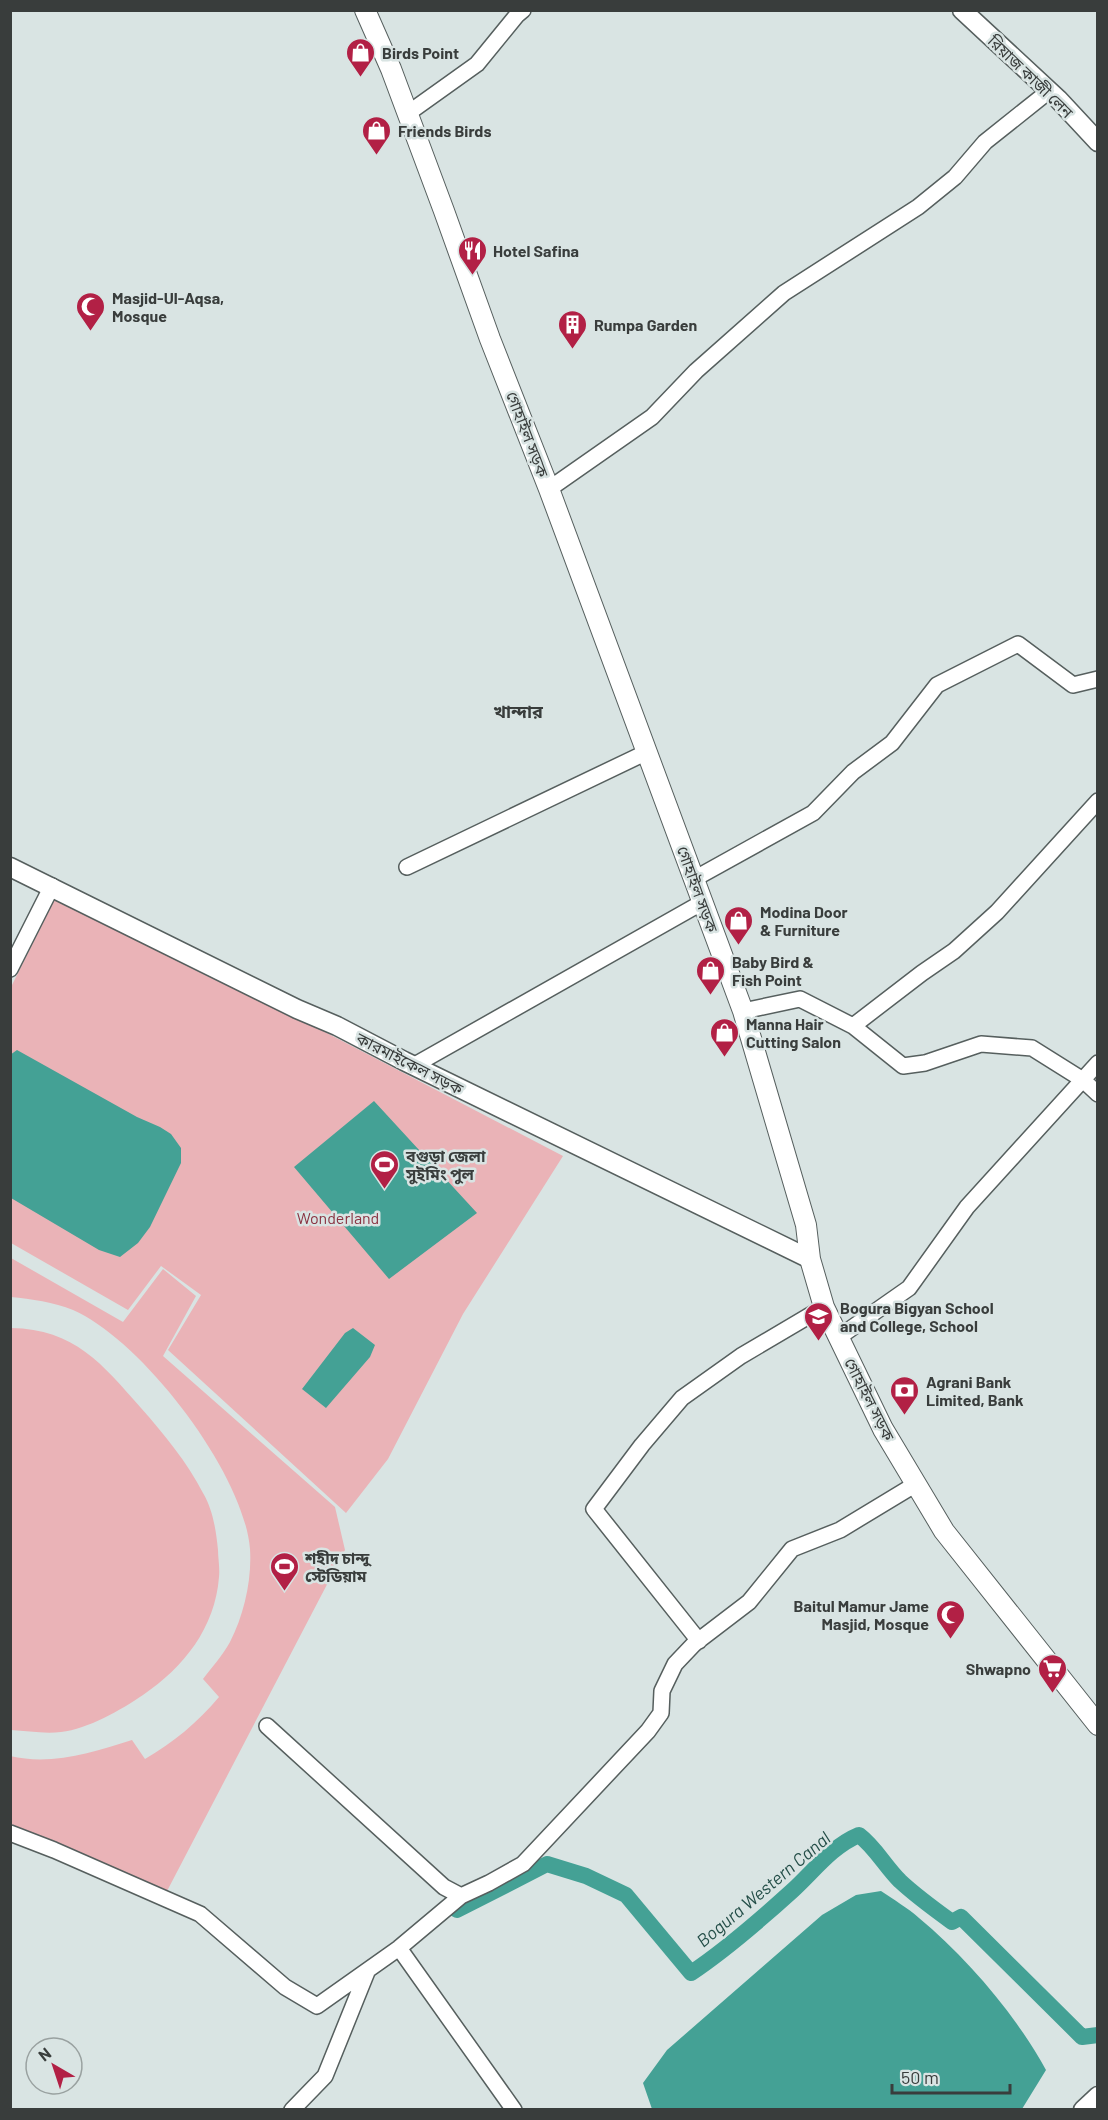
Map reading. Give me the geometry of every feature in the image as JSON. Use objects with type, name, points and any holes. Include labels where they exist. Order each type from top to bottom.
[{"type":"main road","name":"গোহাইল সড়ক","points":[[365,10],[408,114],[490,339],[549,489],[744,1011],[806,1225],[810,1258],[824,1307],[884,1430],[944,1531],[1098,1725]]},
{"type":"street","points":[[408,114],[477,64],[516,15],[523,10]]},
{"type":"street","name":"রিয়াজ কাজী লেন","points":[[962,10],[1098,142]]},
{"type":"street","points":[[549,489],[652,417],[696,371],[784,293],[918,207],[955,177],[986,142],[1048,91]]},
{"type":"street","points":[[694,879],[813,813],[853,772],[892,743],[937,685],[1018,644],[1073,685],[1098,679]]},
{"type":"street","points":[[407,867],[647,752]]},
{"type":"street","points":[[853,1026],[954,951],[997,912],[1098,801]]},
{"type":"street","name":"কারমাইকেল সড়ক","points":[[10,867],[297,1009],[337,1026],[413,1066],[810,1258]]},
{"type":"street","points":[[10,969],[52,886]]},
{"type":"street","points":[[413,1066],[703,902]]},
{"type":"street","points":[[744,1011],[800,999],[853,1026],[903,1066],[925,1063],[981,1044],[1032,1048],[1083,1080],[1098,1094]]},
{"type":"street","points":[[839,1337],[909,1288],[967,1207],[1098,1063]]},
{"type":"street","points":[[699,1641],[594,1509],[642,1445],[682,1398],[741,1356],[824,1307]]},
{"type":"street","points":[[10,1833],[200,1914],[285,1987],[317,2006],[399,1948],[461,1896],[523,1864],[648,1731],[661,1713],[663,1691],[675,1664],[699,1641],[749,1602],[792,1549],[840,1530],[916,1484]]},
{"type":"street","points":[[267,1726],[444,1887],[461,1896]]},
{"type":"street","points":[[399,1948],[514,2109]]},
{"type":"street","points":[[292,2109],[326,2076],[367,1972]]},
{"type":"street","points":[[1083,2109],[1098,2096]]},
{"type":"green space","name":"Wonderland","points":[[55,899],[209,977],[323,1031],[563,1156],[463,1314],[388,1459],[346,1513],[168,1350],[201,1295],[161,1266],[128,1310],[11,1243],[10,989]]},
{"type":"green space","name":"শহীদ চান্দু স্টেডিয়াম","points":[[11,1258],[123,1322],[163,1269],[196,1296],[163,1356],[335,1507],[345,1550],[166,1893],[11,1824],[10,1756],[26,1759],[57,1758],[87,1753],[132,1740],[145,1759],[194,1724],[219,1697],[203,1679],[230,1642],[246,1597],[250,1573],[250,1549],[244,1518],[230,1484],[210,1448],[158,1379],[129,1349],[100,1326],[73,1310],[50,1303],[11,1297]]},
{"type":"green space","points":[[11,1328],[33,1330],[70,1342],[100,1364],[113,1377],[158,1428],[190,1470],[209,1506],[214,1520],[217,1543],[219,1574],[216,1596],[204,1629],[184,1659],[158,1684],[125,1707],[93,1723],[61,1732],[11,1730]]},
{"type":"shaded area","points":[[17,1050],[137,1117],[160,1127],[171,1134],[181,1148],[181,1163],[150,1227],[138,1243],[120,1257],[99,1250],[11,1198],[10,1055]]},
{"type":"shaded area","name":"বগুড়া জেলা সুইমিং পুল","points":[[374,1101],[477,1213],[389,1279],[294,1167]]},
{"type":"shaded area","points":[[353,1328],[375,1345],[370,1357],[326,1408],[302,1389],[345,1333]]},
{"type":"shaded area","points":[[881,1891],[915,1914],[955,1951],[989,1988],[1034,2049],[1046,2070],[1022,2109],[652,2109],[643,2083],[667,2050],[822,1915],[856,1895]]},
{"type":"waterway","name":"Bogura Western Canal","points":[[457,1910],[547,1864],[586,1876],[626,1895],[691,1973],[755,1923],[831,1853],[859,1835],[900,1881],[919,1897],[952,1922],[961,1917],[1082,2037],[1098,2035]]},
{"type":"place","name":"Birds Point","points":[[361,78]]},
{"type":"place","name":"Friends Birds","points":[[377,156]]},
{"type":"place","name":"Hotel Safina","points":[[472,276]]},
{"type":"place","name":"Masjid-Ul-Aqsa, Mosque","points":[[91,332]]},
{"type":"place","name":"Rumpa Garden","points":[[573,350]]},
{"type":"place","name":"Modina Door & Furniture","points":[[739,946]]},
{"type":"place","name":"Baby Bird & Fish Point","points":[[711,996]]},
{"type":"place","name":"Manna Hair Cutting Salon","points":[[725,1058]]},
{"type":"place","name":"বগুড়া জেলা সুইমিং পুল","points":[[385,1190]]},
{"type":"place","name":"Bogura Bigyan School and College, School","points":[[819,1342]]},
{"type":"place","name":"Agrani Bank Limited, Bank","points":[[905,1416]]},
{"type":"place","name":"শহীদ চান্দু স্টেডিয়াম","points":[[284,1592]]},
{"type":"place","name":"Baitul Mamur Jame Masjid, Mosque","points":[[950,1640]]},
{"type":"place","name":"Shwapno","points":[[1052,1694]]},
{"type":"district","name":"খান্দার","points":[[518,711]]}]
